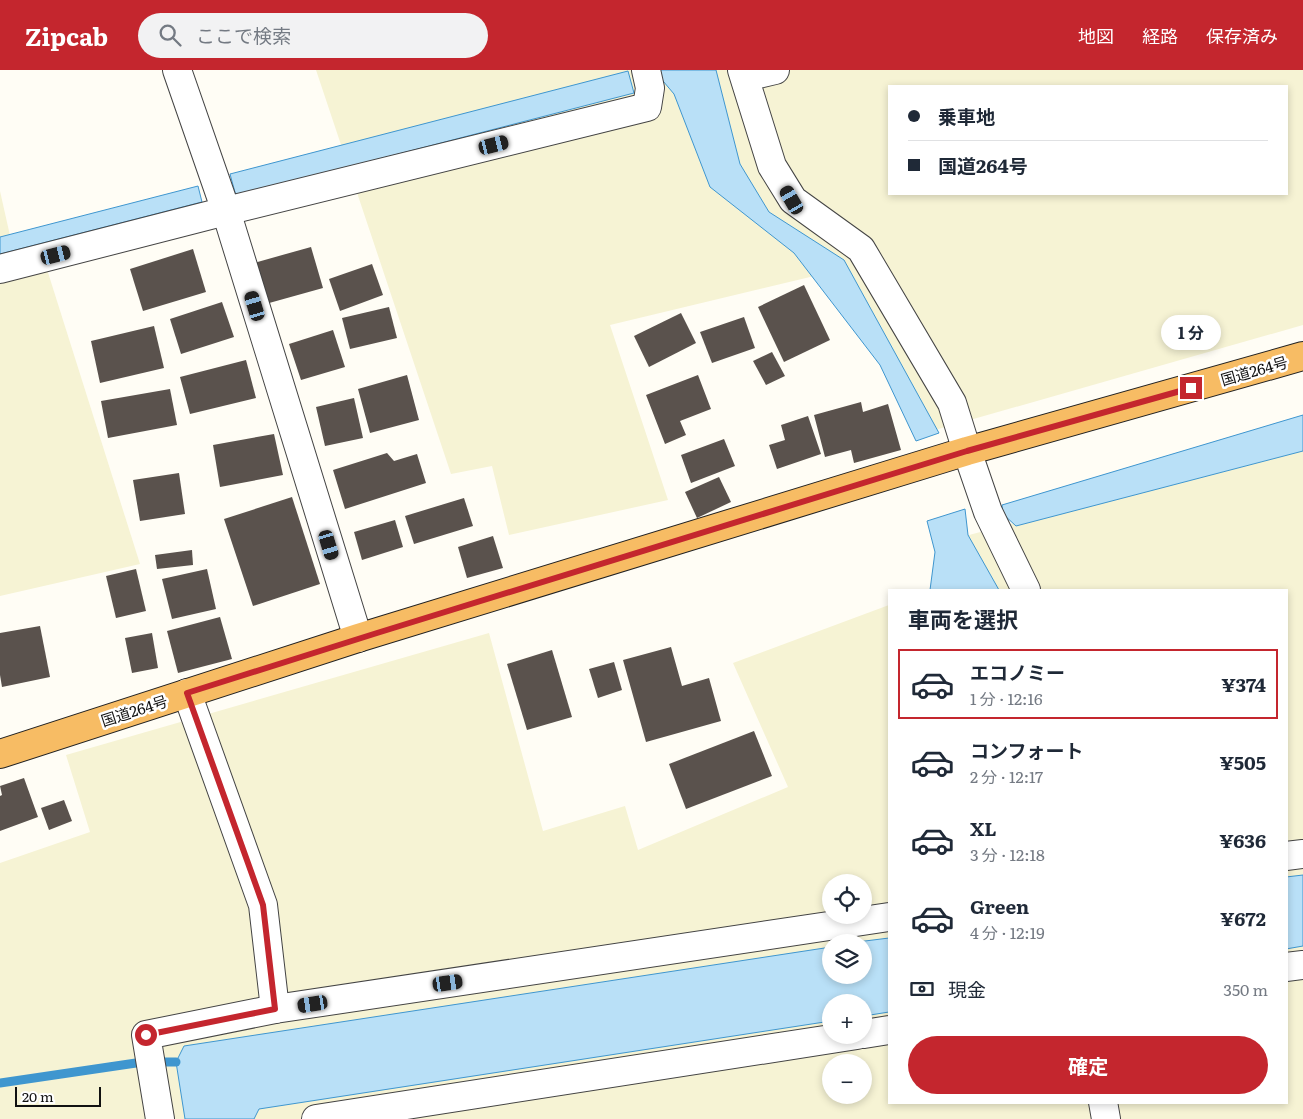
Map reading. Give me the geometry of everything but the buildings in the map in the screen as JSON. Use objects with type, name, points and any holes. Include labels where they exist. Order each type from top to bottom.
[{"type":"highway","name":"国道264号","points":[[0,754],[358,638],[967,451],[1303,356]]},
{"type":"street","points":[[177,70],[226,211],[358,638]]},
{"type":"street","points":[[0,270],[226,211],[647,107],[650,88],[646,70]]},
{"type":"street","points":[[775,70],[744,74],[772,166],[792,200],[861,249],[952,403],[988,512],[1026,589]]},
{"type":"street","points":[[187,693],[263,905],[275,1009]]},
{"type":"street","points":[[1288,856],[1303,854]]},
{"type":"street","points":[[160,1119],[146,1035],[275,1009],[888,917]]},
{"type":"street","points":[[1288,968],[1303,965]]},
{"type":"street","points":[[872,1033],[888,1030]]},
{"type":"street","points":[[316,1119],[822,1040]]},
{"type":"street","points":[[1103,1104],[1106,1119]]},
{"type":"shaded area","points":[[316,70],[1303,70],[1303,325],[928,432],[831,272],[610,325],[668,500],[509,535],[492,466],[451,474]]},
{"type":"shaded area","points":[[0,191],[13,249],[39,244],[140,564],[0,596]]},
{"type":"shaded area","points":[[1303,446],[1303,1119],[0,1119],[0,863],[90,832],[66,755],[489,633],[543,831],[625,806],[638,850],[788,787],[733,663],[888,605],[888,1104],[1288,1104],[1288,589],[932,589],[944,584],[939,543]]},
{"type":"water","points":[[658,70],[716,70],[740,164],[769,212],[844,260],[939,433],[916,441],[880,365],[794,253],[710,187],[674,94],[658,75]]},
{"type":"water","points":[[628,71],[634,93],[236,196],[230,174]]},
{"type":"water","points":[[198,186],[202,202],[0,254],[0,237]]},
{"type":"water","points":[[1303,415],[1303,451],[1016,526],[1003,514],[1002,505]]},
{"type":"water","points":[[965,509],[968,535],[998,589],[930,589],[935,552],[927,521]]},
{"type":"water","points":[[1303,875],[1303,946],[1288,949],[1288,877]]},
{"type":"water","points":[[888,938],[888,1012],[872,1015],[872,994],[822,994],[822,1022],[259,1109],[254,1119],[185,1119],[176,1062],[184,1046],[822,948],[822,984],[872,984],[872,940]]},
{"type":"waterway","points":[[164,1062],[176,1062]]},
{"type":"waterway","points":[[0,1083],[136,1063]]},
{"type":"route","points":[[146,1035],[275,1009],[263,905],[187,693],[967,451],[1191,388]]}]
